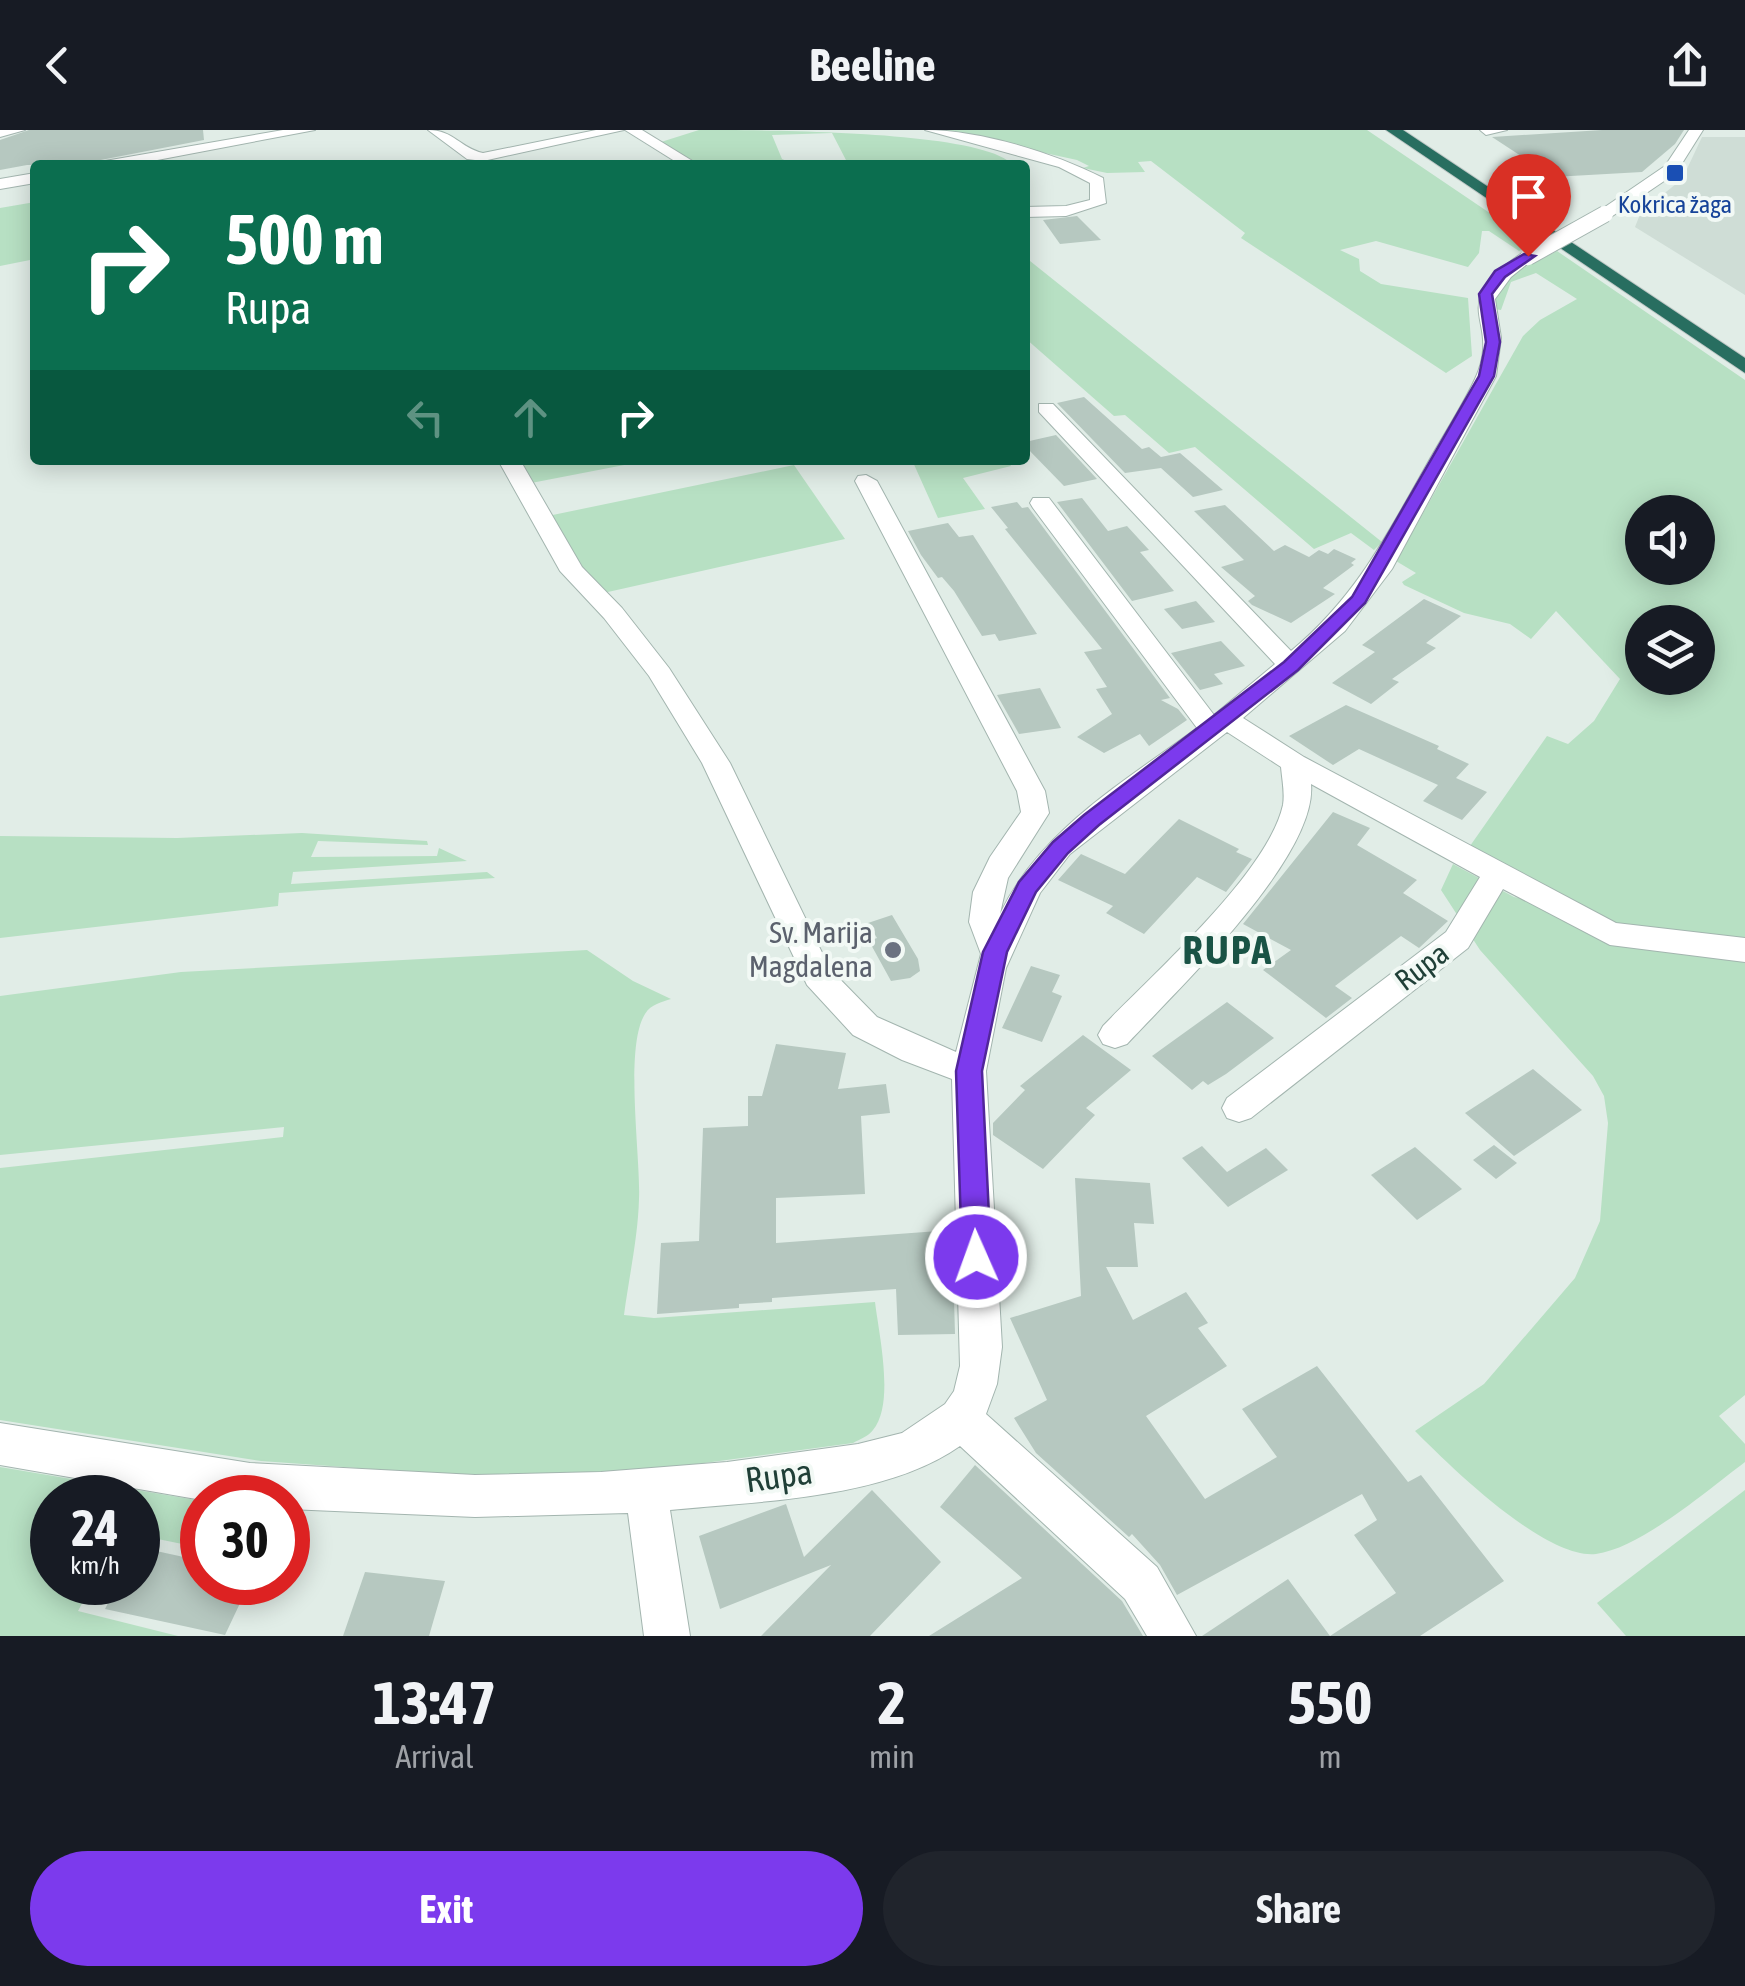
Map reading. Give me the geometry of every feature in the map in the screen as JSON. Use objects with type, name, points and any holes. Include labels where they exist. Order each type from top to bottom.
[{"type":"highway","points":[[1392,130],[1745,367]]},
{"type":"highway","points":[[1418,130],[1717,326]]},
{"type":"street","points":[[0,133],[18,130]]},
{"type":"street","points":[[134,160],[308,130]]},
{"type":"street","points":[[435,130],[472,156],[483,157],[617,130]]},
{"type":"street","points":[[632,130],[683,160]]},
{"type":"street","points":[[932,130],[1064,164],[1098,180],[1098,203],[1066,211],[1030,212]]},
{"type":"street","points":[[1486,131],[1500,130]]},
{"type":"street","points":[[1173,1636],[1140,1583],[960,1418],[977,1388],[982,1347],[969,1071],[995,952],[1027,888],[1060,848],[1291,666],[1336,626],[1380,569],[1486,376],[1493,342],[1486,294],[1500,274],[1650,186],[1686,152],[1696,130]]},
{"type":"street","points":[[1031,175],[1054,172],[1064,164]]},
{"type":"street","points":[[0,184],[30,179]]},
{"type":"street","points":[[1630,222],[1655,196],[1650,186]]},
{"type":"street","points":[[1046,408],[1291,666]]},
{"type":"street","points":[[512,465],[572,571],[613,613],[660,673],[716,763],[818,976],[866,1026],[969,1071]]},
{"type":"street","points":[[866,482],[1030,791],[1035,813],[996,874],[988,900],[984,922],[995,952]]},
{"type":"street","points":[[1041,503],[1219,724],[1610,934],[1745,950]]},
{"type":"street","points":[[1115,1035],[1234,906],[1278,843],[1297,806],[1294,762]]},
{"type":"street","name":"Rupa","points":[[1239,1108],[1457,940],[1496,875]]},
{"type":"street","name":"Rupa","points":[[0,1444],[281,1488],[507,1499],[646,1492],[862,1465],[902,1454],[932,1439],[960,1418]]},
{"type":"street","points":[[646,1492],[667,1636]]},
{"type":"shaded area","points":[[1702,137],[1745,137],[1745,295],[1635,227],[1641,212],[1676,184],[1670,180],[1686,171]]},
{"type":"green space","points":[[699,130],[818,132],[869,134],[961,145],[994,153],[1005,160],[846,160],[832,133],[772,135],[784,160],[692,160],[661,142]]},
{"type":"green space","points":[[938,130],[1367,130],[1534,243],[1519,251],[1489,231],[1482,231],[1479,253],[1468,267],[1376,241],[1340,250],[1359,259],[1360,271],[1381,284],[1468,298],[1472,356],[1446,373],[1241,238],[1245,233],[1151,161],[1138,162],[1145,172],[1107,173],[1083,168],[1089,166],[1077,160]]},
{"type":"green space","points":[[30,203],[30,260],[0,266],[0,208]]},
{"type":"green space","points":[[1557,251],[1745,380],[1745,1395],[1719,1416],[1745,1444],[1745,1462],[1653,1529],[1596,1554],[1575,1552],[1525,1527],[1415,1431],[1484,1384],[1575,1278],[1600,1221],[1608,1123],[1604,1096],[1593,1076],[1480,950],[1441,890],[1453,864],[1514,897],[1532,901],[1470,846],[1547,736],[1568,744],[1594,721],[1620,679],[1556,611],[1531,639],[1510,624],[1464,613],[1404,585],[1402,582],[1416,573],[1396,561],[1523,336],[1540,320],[1577,299],[1536,273],[1511,282],[1501,310],[1494,309],[1499,288],[1526,267]]},
{"type":"green space","points":[[1030,261],[1382,542],[1374,550],[1351,533],[1314,549],[1195,447],[1169,453],[1125,415],[1114,416],[1030,342]]},
{"type":"green space","points":[[516,465],[624,465],[526,484]]},
{"type":"green space","points":[[794,465],[845,539],[599,594],[543,517]]},
{"type":"green space","points":[[914,465],[1010,465],[963,478],[985,509],[938,518]]},
{"type":"green space","points":[[302,833],[427,841],[428,845],[318,841],[311,857],[437,856],[439,848],[467,861],[293,872],[291,884],[487,872],[495,878],[279,893],[278,906],[0,938],[0,836],[177,838]]},
{"type":"green space","points":[[587,950],[633,981],[671,999],[645,1014],[635,1051],[639,1199],[624,1315],[654,1318],[875,1302],[884,1387],[880,1418],[869,1434],[853,1443],[622,1474],[509,1479],[261,1461],[0,1420],[0,1168],[283,1137],[284,1127],[0,1155],[0,996],[181,972]]},
{"type":"green space","points":[[0,1467],[48,1475],[30,1475],[30,1605],[81,1605],[78,1611],[178,1636],[0,1636]]},
{"type":"green space","points":[[1745,1490],[1745,1636],[1626,1636],[1597,1603]]},
{"type":"green space","points":[[160,1494],[180,1497],[180,1544],[160,1539]]},
{"type":"building","points":[[29,130],[203,130],[204,140],[101,160],[30,160],[30,165],[0,170],[0,140]]},
{"type":"building","points":[[1684,130],[1675,144],[1642,172],[1553,177],[1492,137]]},
{"type":"building","points":[[1077,216],[1101,240],[1060,244],[1043,220]]},
{"type":"building","points":[[1084,397],[1142,449],[1149,447],[1161,457],[1180,453],[1223,490],[1193,497],[1161,468],[1125,473],[1057,403]]},
{"type":"building","points":[[1056,435],[1097,479],[1064,486],[1030,451],[1030,441]]},
{"type":"building","points":[[1082,498],[1108,531],[1127,526],[1149,550],[1140,552],[1174,591],[1132,601],[1057,502]]},
{"type":"building","points":[[1017,502],[1022,508],[1028,507],[1170,698],[1161,700],[1178,709],[1187,720],[1149,746],[1140,734],[1104,753],[1077,737],[1112,714],[1096,689],[1107,687],[1084,652],[1102,649],[991,507]]},
{"type":"building","points":[[1225,505],[1274,551],[1285,545],[1309,557],[1319,550],[1328,554],[1334,549],[1356,559],[1351,563],[1354,565],[1323,588],[1335,594],[1291,623],[1252,605],[1248,601],[1255,596],[1221,567],[1244,560],[1194,511]]},
{"type":"building","points":[[948,523],[959,537],[973,535],[1037,634],[999,641],[995,634],[982,636],[954,591],[942,577],[938,578],[921,555],[908,531]]},
{"type":"building","points":[[1424,599],[1461,616],[1426,643],[1436,648],[1392,679],[1399,682],[1371,704],[1332,683],[1375,652],[1362,645]]},
{"type":"building","points":[[1196,601],[1215,622],[1182,629],[1164,609]]},
{"type":"building","points":[[1221,641],[1245,666],[1214,674],[1223,684],[1200,690],[1171,653]]},
{"type":"building","points":[[1040,688],[1061,728],[1019,734],[997,695]]},
{"type":"building","points":[[1346,705],[1439,746],[1437,749],[1469,764],[1456,778],[1487,792],[1462,820],[1423,801],[1438,785],[1359,749],[1333,765],[1289,736]]},
{"type":"building","points":[[1333,812],[1370,828],[1357,845],[1417,880],[1403,893],[1448,921],[1419,948],[1401,936],[1335,986],[1352,998],[1326,1018],[1263,970],[1291,950],[1243,924]]},
{"type":"building","points":[[1179,819],[1252,859],[1226,892],[1197,877],[1144,934],[1106,913],[1113,906],[1058,880],[1081,854],[1125,874]]},
{"type":"building","name":"Sv. Marija Magdalena","points":[[892,915],[918,959],[920,971],[910,978],[891,981],[869,941],[877,938],[868,923]]},
{"type":"building","points":[[1031,966],[1060,975],[1052,992],[1062,996],[1042,1042],[1002,1028]]},
{"type":"building","points":[[1227,1002],[1274,1038],[1226,1074],[1208,1085],[1203,1081],[1192,1090],[1152,1056]]},
{"type":"building","points":[[1083,1035],[1131,1070],[1086,1108],[1095,1115],[1043,1169],[993,1135],[993,1123],[1025,1090],[1020,1086]]},
{"type":"building","points":[[776,1044],[846,1053],[838,1089],[886,1084],[890,1113],[861,1116],[865,1194],[776,1198],[776,1243],[952,1230],[955,1334],[898,1335],[896,1289],[772,1298],[772,1302],[739,1304],[739,1308],[657,1314],[661,1243],[699,1241],[703,1128],[748,1126],[748,1096],[762,1096]]},
{"type":"building","points":[[1533,1069],[1582,1110],[1514,1156],[1465,1113]]},
{"type":"building","points":[[1494,1145],[1517,1163],[1496,1179],[1473,1160]]},
{"type":"building","points":[[1202,1146],[1227,1172],[1266,1148],[1288,1170],[1228,1207],[1182,1158]]},
{"type":"building","points":[[1415,1147],[1462,1189],[1417,1220],[1371,1175]]},
{"type":"building","points":[[1075,1178],[1150,1183],[1154,1224],[1134,1223],[1138,1267],[1106,1267],[1133,1320],[1186,1292],[1208,1323],[1198,1328],[1227,1366],[1146,1416],[1205,1499],[1277,1457],[1242,1409],[1317,1366],[1408,1482],[1421,1475],[1504,1581],[1420,1636],[1330,1636],[1396,1593],[1354,1535],[1377,1520],[1362,1494],[1177,1595],[1160,1565],[1132,1534],[1129,1537],[1036,1453],[1014,1418],[1047,1400],[1010,1318],[1081,1296]]},
{"type":"building","points":[[975,1465],[1122,1601],[1143,1636],[929,1636],[1022,1578],[940,1507]]},
{"type":"building","points":[[872,1490],[941,1562],[870,1636],[761,1636],[831,1565],[720,1609],[699,1536],[786,1504],[804,1557]]},
{"type":"building","points":[[160,1552],[180,1556],[180,1605],[239,1605],[225,1635],[105,1609],[107,1605],[160,1605]]},
{"type":"building","points":[[365,1572],[445,1581],[429,1636],[343,1636]]},
{"type":"building","points":[[1288,1579],[1330,1636],[1202,1636]]},
{"type":"place","name":"Kokrica žaga","points":[[1675,173]]},
{"type":"place","name":"Sv. Marija Magdalena","points":[[893,950]]},
{"type":"district","name":"RUPA","points":[[1228,950]]},
{"type":"route","points":[[976,1257],[969,1071],[995,952],[1027,888],[1060,848],[1092,820],[1291,666],[1359,600],[1486,376],[1493,354],[1484,305],[1486,294],[1500,274],[1528,256]]}]
